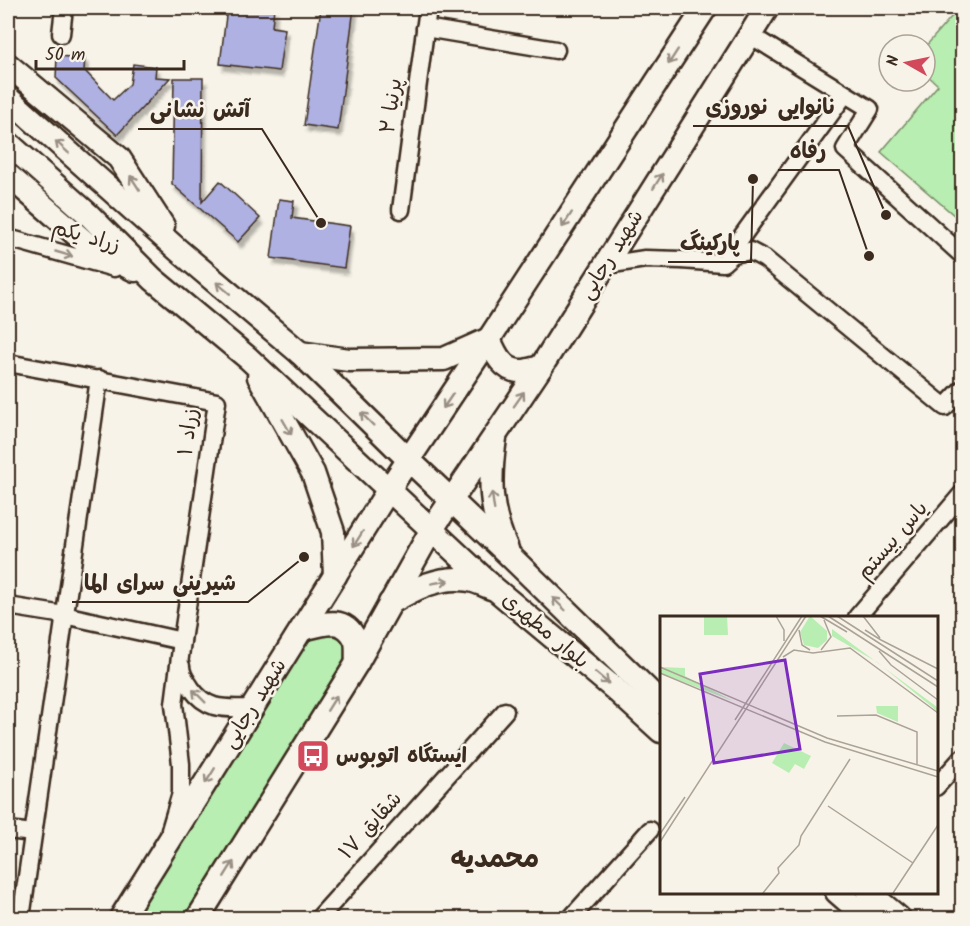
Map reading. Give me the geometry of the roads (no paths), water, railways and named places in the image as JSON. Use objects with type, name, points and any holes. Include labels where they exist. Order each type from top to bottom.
[{"type":"main road","name":"شهید رجایی","points":[[432,529],[541,367],[767,8]]},
{"type":"main road","points":[[409,460],[699,10]]},
{"type":"main road","points":[[8,65],[119,158],[178,250]]},
{"type":"main road","name":"بلوار مطهری","points":[[8,98],[178,250],[300,353],[660,703]]},
{"type":"main road","points":[[8,143],[88,215],[153,279]]},
{"type":"main road","points":[[8,175],[94,250],[153,279]]},
{"type":"main road","name":"بلوار مطهری","points":[[153,279],[248,358],[495,589],[616,690],[660,730]]},
{"type":"main road","points":[[300,353],[350,360],[444,359],[489,339]]},
{"type":"main road","points":[[489,339],[497,358],[506,366],[520,372],[541,367]]},
{"type":"main road","points":[[248,358],[314,473],[333,532],[335,576]]},
{"type":"main road","points":[[495,433],[491,496],[501,537],[510,556]]},
{"type":"main road","name":"شهید رجایی","points":[[121,918],[388,489],[409,460]]},
{"type":"main road","points":[[198,918],[357,663],[432,529]]},
{"type":"main road","points":[[389,604],[415,589],[441,580],[469,580],[495,589]]},
{"type":"main road","points":[[303,628],[329,622],[345,625],[355,639],[357,663]]},
{"type":"main road","points":[[839,893],[867,918]]},
{"type":"main road","points":[[870,893],[899,918]]},
{"type":"street","points":[[61,34],[64,8]]},
{"type":"street","name":"پرنیا ۲","points":[[400,210],[428,8]]},
{"type":"street","points":[[425,28],[556,50]]},
{"type":"street","points":[[750,36],[870,109],[845,149],[963,255]]},
{"type":"street","points":[[723,263],[845,94]]},
{"type":"street","name":"زراد یکم","points":[[8,238],[153,279]]},
{"type":"street","points":[[606,265],[645,260],[723,263],[734,254],[750,250],[765,259],[945,407],[963,389]]},
{"type":"street","name":"زراد ۱","points":[[8,363],[217,402],[182,641]]},
{"type":"street","points":[[21,918],[99,379]]},
{"type":"street","name":"یاس بیستم","points":[[858,616],[963,494]]},
{"type":"street","points":[[8,606],[64,615],[182,641]]},
{"type":"street","points":[[182,641],[181,673],[194,692],[209,705],[225,708],[253,708]]},
{"type":"street","points":[[164,851],[181,793],[181,764],[174,704],[182,641]]},
{"type":"street","name":"شقایق ۱۷","points":[[319,918],[505,711]]},
{"type":"street","points":[[937,786],[963,758]]},
{"type":"street","points":[[8,830],[33,833]]},
{"type":"street","points":[[571,918],[650,830]]},
{"type":"place","name":"پارکینگ","points":[[753,179]]},
{"type":"place","name":"نانوایی نوروزی","points":[[886,215]]},
{"type":"place","name":"آتش نشانی","points":[[321,223]]},
{"type":"place","name":"رفاه","points":[[869,256]]},
{"type":"place","name":"شیرینی سرای الما","points":[[304,557]]},
{"type":"place","name":"ایستگاه اتوبوس","points":[[313,756]]},
{"type":"district","name":"محمدیه","points":[[495,859]]}]
